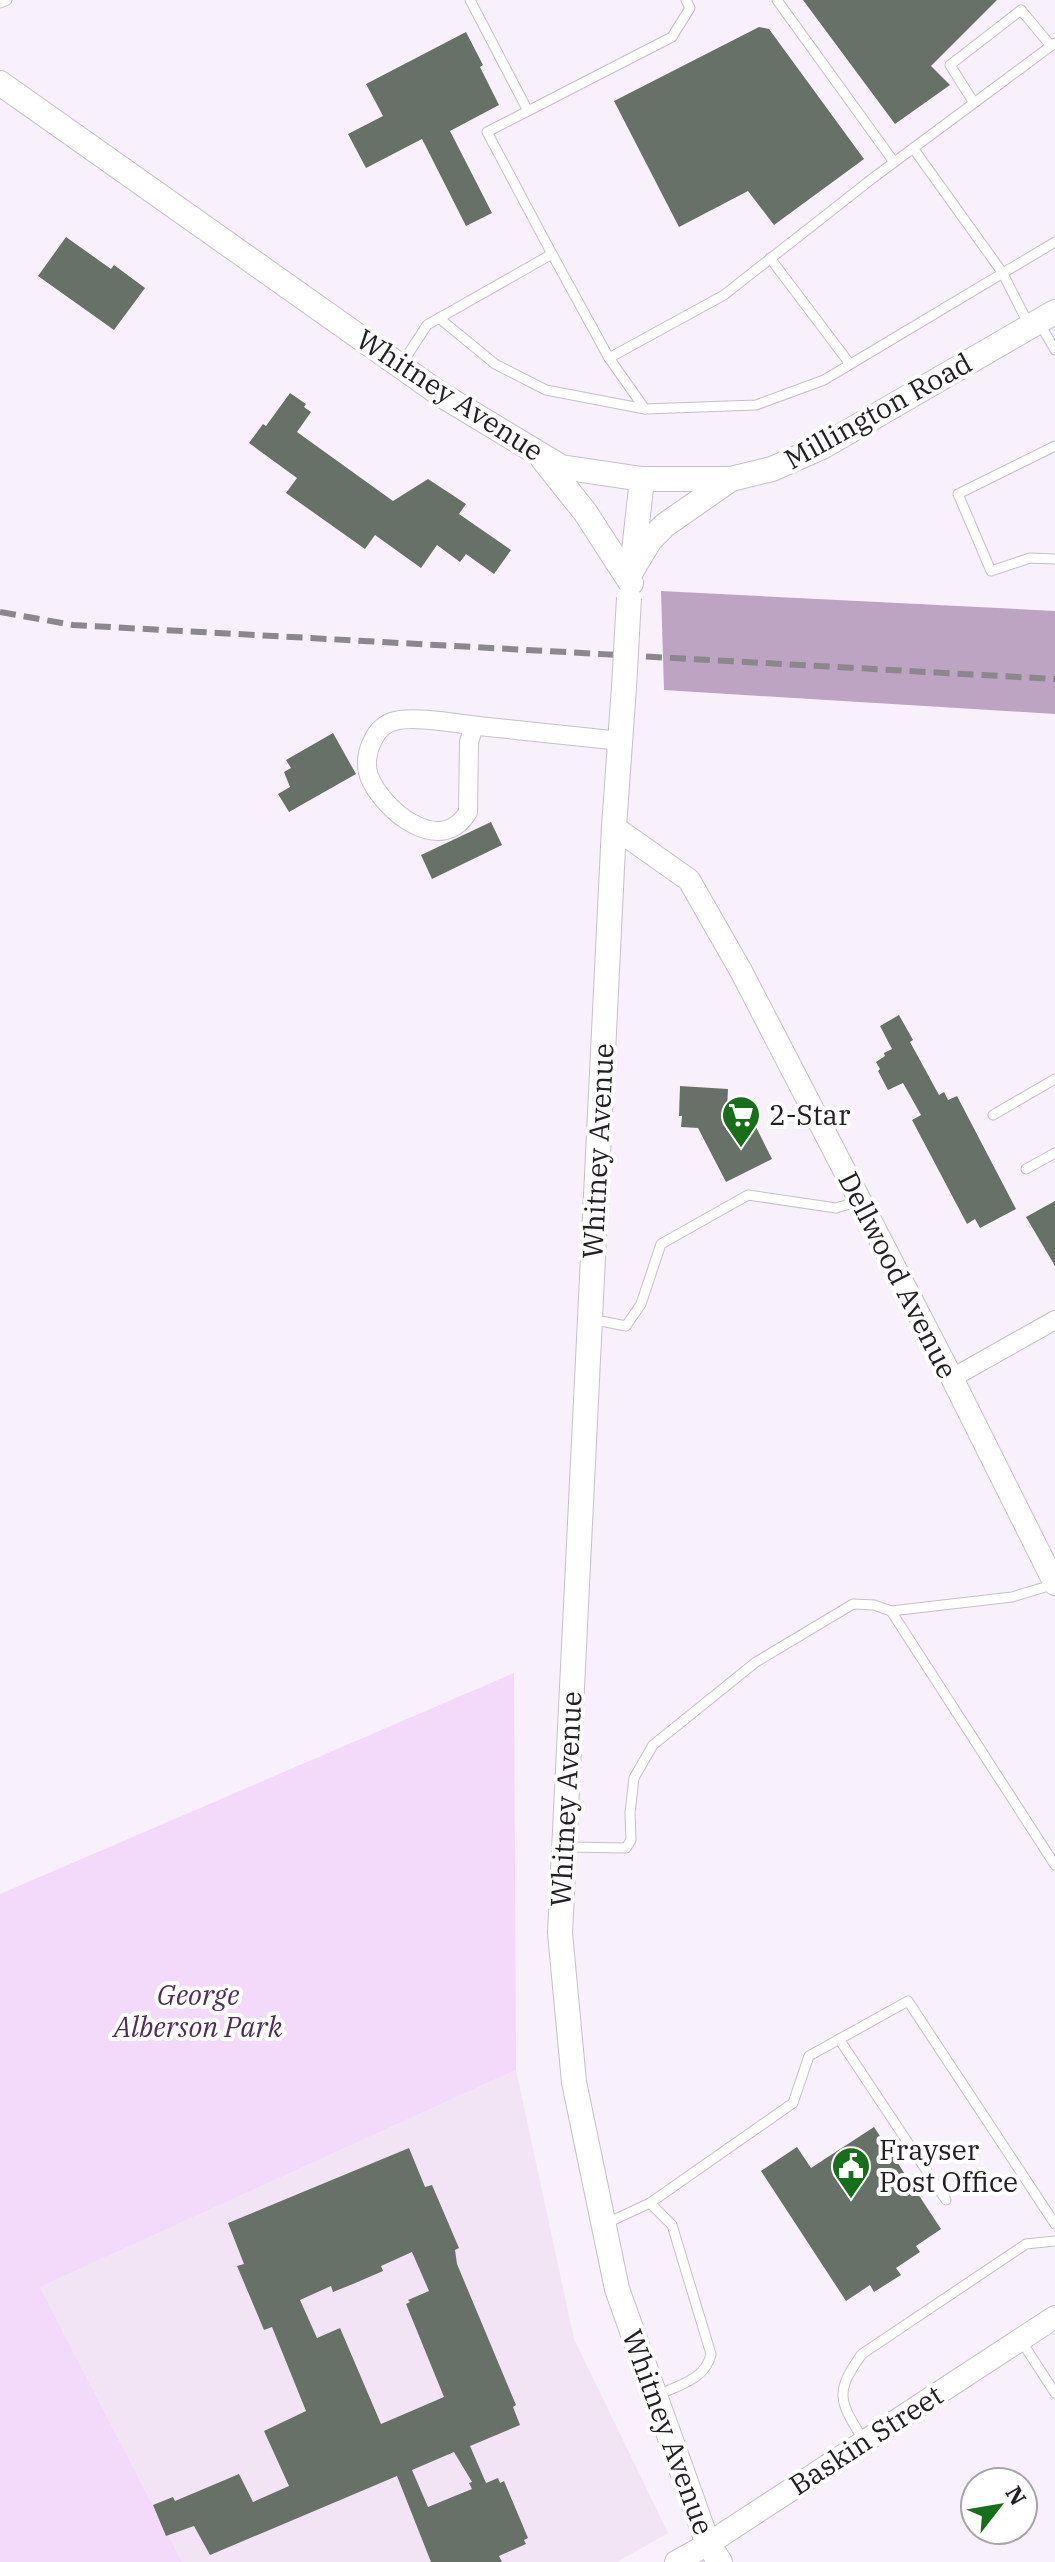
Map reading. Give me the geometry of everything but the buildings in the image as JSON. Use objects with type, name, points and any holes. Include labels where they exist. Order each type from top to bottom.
[{"type":"main road","name":"Whitney Avenue","points":[[0,83],[440,394],[561,467],[642,479],[631,584],[614,827],[560,1933],[574,2082],[617,2289],[714,2553]]},
{"type":"main road","name":"Millington Road","points":[[642,479],[731,479],[772,469],[822,447],[1041,320]]},
{"type":"main road","points":[[538,453],[585,512],[631,584]]},
{"type":"main road","points":[[631,584],[650,540],[665,525],[731,479]]},
{"type":"street","points":[[474,726],[469,742],[468,812],[463,820],[449,829],[438,832],[421,830],[383,798],[369,777],[369,747],[378,730],[395,721],[474,726],[621,741]]},
{"type":"street","name":"Dellwood Avenue","points":[[614,827],[689,880],[741,971],[1055,1584]]},
{"type":"street","points":[[952,1378],[1055,1320]]},
{"type":"street","name":"Baskin Street","points":[[676,2562],[714,2553],[864,2441],[1055,2317]]},
{"type":"lane","points":[[0,3],[7,0]]},
{"type":"lane","points":[[470,0],[528,111]]},
{"type":"lane","points":[[645,409],[609,358],[487,132],[672,37],[688,4],[702,0]]},
{"type":"lane","points":[[777,0],[894,162]]},
{"type":"lane","points":[[609,358],[724,295],[894,162],[1053,45],[1021,10],[950,65],[974,103]]},
{"type":"lane","points":[[913,148],[1002,272],[1041,320],[1055,350]]},
{"type":"lane","points":[[439,318],[495,364],[546,390],[645,409],[756,405],[824,380],[1055,242]]},
{"type":"lane","points":[[400,366],[427,325],[552,254]]},
{"type":"lane","points":[[770,258],[850,364]]},
{"type":"lane","points":[[1055,446],[958,494],[991,571],[1030,558],[1055,559]]},
{"type":"lane","points":[[993,1115],[1055,1079]]},
{"type":"lane","points":[[1026,1169],[1055,1153]]},
{"type":"lane","points":[[590,1318],[626,1326],[641,1304],[661,1244],[748,1195],[836,1208],[860,1201]]},
{"type":"lane","points":[[564,1847],[626,1848],[631,1840],[634,1778],[653,1745],[756,1662],[853,1604],[874,1605],[891,1611],[1012,1597],[1055,1584]]},
{"type":"lane","points":[[891,1611],[1055,1865]]},
{"type":"lane","points":[[604,2224],[650,2203],[793,2103],[809,2056],[908,2001],[1055,2224]]},
{"type":"lane","points":[[839,2039],[946,2200]]},
{"type":"lane","points":[[650,2203],[672,2225],[711,2354],[709,2364],[701,2375],[655,2396]]},
{"type":"lane","points":[[864,2441],[843,2406],[845,2378],[862,2354],[1026,2244],[1055,2241]]},
{"type":"lane","points":[[1020,2339],[1055,2393]]},
{"type":"shaded area","points":[[661,591],[1055,611],[1055,714],[664,690]]},
{"type":"shaded area","points":[[516,2070],[574,2339],[668,2533],[617,2562],[182,2562],[40,2287]]},
{"type":"green space","name":"George Alberson Park","points":[[514,1673],[516,2070],[40,2287],[182,2562],[0,2562],[0,1894]]},
{"type":"railway","points":[[0,612],[73,625],[1055,679]]},
{"type":"place","name":"2-Star","points":[[741,1149]]},
{"type":"place","name":"Frayser Post Office","points":[[851,2200]]}]
